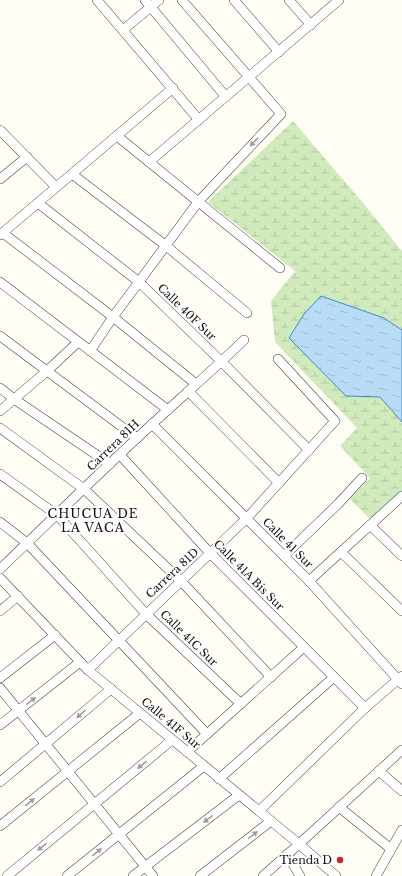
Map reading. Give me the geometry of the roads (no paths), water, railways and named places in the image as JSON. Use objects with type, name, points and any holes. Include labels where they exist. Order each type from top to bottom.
[{"type":"street","points":[[97,0],[200,120]]},
{"type":"street","points":[[123,30],[148,4],[159,0]]},
{"type":"street","points":[[90,351],[165,245],[198,202],[281,114],[182,0]]},
{"type":"street","points":[[234,0],[279,52]]},
{"type":"street","points":[[290,0],[311,25]]},
{"type":"street","points":[[149,162],[339,0]]},
{"type":"street","points":[[148,4],[226,97]]},
{"type":"street","points":[[173,88],[2,234],[113,317],[196,384]]},
{"type":"street","points":[[0,130],[56,187]]},
{"type":"street","points":[[117,136],[280,268]]},
{"type":"street","points":[[0,179],[27,157]]},
{"type":"street","points":[[72,174],[165,245],[247,313]]},
{"type":"street","name":"Calle 40F Sur","points":[[38,203],[139,282],[222,362],[309,450]]},
{"type":"street","points":[[0,282],[168,410]]},
{"type":"street","points":[[0,336],[137,438]]},
{"type":"street","name":"Carrera 81H","points":[[0,569],[137,438],[222,362],[244,340]]},
{"type":"street","points":[[0,411],[78,342]]},
{"type":"street","name":"Carrera 81D","points":[[88,670],[247,518],[335,421],[278,359]]},
{"type":"street","points":[[0,388],[110,464]]},
{"type":"street","points":[[188,391],[279,483]]},
{"type":"street","name":"Calle 41 Sur","points":[[152,424],[284,556],[401,680]]},
{"type":"street","points":[[0,428],[84,489],[181,581],[270,677]]},
{"type":"street","name":"Calle 41A Bis Sur","points":[[120,455],[210,553],[365,708]]},
{"type":"street","name":"Calle 41C Sur","points":[[0,474],[57,515],[146,614],[241,704]]},
{"type":"street","points":[[284,556],[338,504],[362,478]]},
{"type":"street","points":[[309,582],[402,497]]},
{"type":"street","points":[[0,522],[27,543],[207,734]]},
{"type":"street","points":[[370,525],[402,556]]},
{"type":"street","points":[[341,552],[402,611]]},
{"type":"street","name":"Calle 41F Sur","points":[[0,578],[88,670],[336,876]]},
{"type":"street","points":[[0,611],[18,596]]},
{"type":"street","points":[[0,678],[55,635]]},
{"type":"street","points":[[187,752],[304,647]]},
{"type":"street","points":[[0,725],[80,662]]},
{"type":"street","points":[[219,779],[334,677]]},
{"type":"street","points":[[259,811],[365,708],[401,680]]},
{"type":"street","points":[[0,688],[153,876]]},
{"type":"street","points":[[0,782],[111,689]]},
{"type":"street","points":[[0,826],[140,713]]},
{"type":"street","points":[[6,876],[172,740]]},
{"type":"street","points":[[263,876],[402,750]]},
{"type":"street","points":[[67,876],[204,766]]},
{"type":"street","points":[[379,770],[402,791]]},
{"type":"street","points":[[134,876],[239,795]]},
{"type":"street","points":[[339,807],[391,849]]},
{"type":"street","points":[[200,876],[270,821]]},
{"type":"street","points":[[376,876],[402,830]]},
{"type":"street","points":[[287,854],[300,876]]},
{"type":"water","points":[[321,296],[384,318],[402,330],[402,422],[380,397],[346,396],[289,338],[304,314]]},
{"type":"place","name":"Tienda D","points":[[340,860]]},
{"type":"district","name":"CHUCUA DE LA VACA","points":[[93,520]]}]
